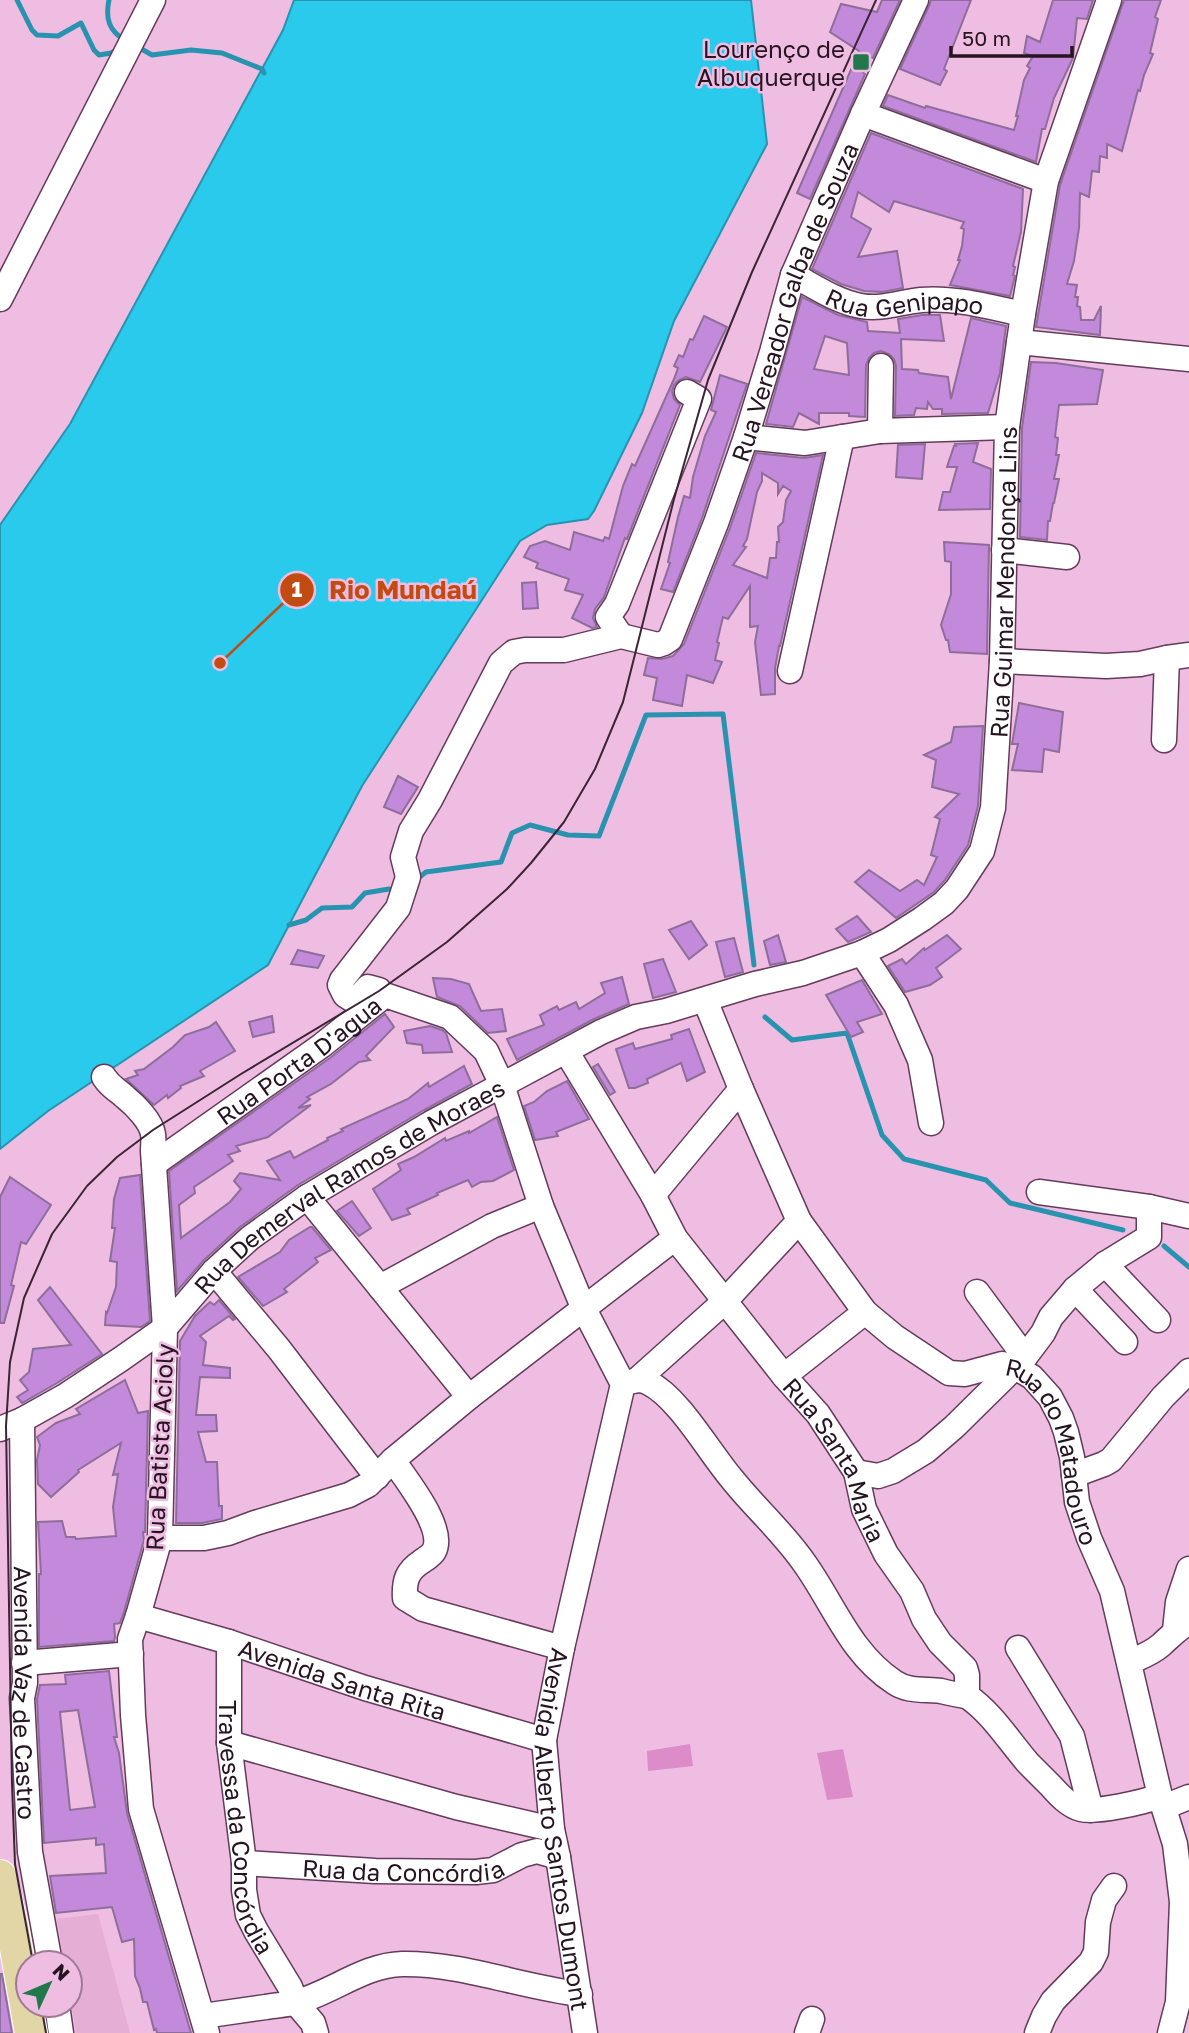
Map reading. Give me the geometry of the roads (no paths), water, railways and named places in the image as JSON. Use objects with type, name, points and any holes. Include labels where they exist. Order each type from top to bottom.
[{"type":"main road","points":[[0,1876],[31,2033]]},
{"type":"street","points":[[0,299],[153,0]]},
{"type":"street","name":"Rua Vereador Galba de Souza","points":[[621,636],[658,645],[670,639],[716,523],[746,437],[793,275],[916,0]]},
{"type":"street","name":"Rua Guimar Mendonça Lins","points":[[705,1000],[833,964],[889,940],[944,903],[957,889],[982,851],[993,808],[1002,661],[1007,427],[1023,314],[1046,181],[1109,0]]},
{"type":"street","points":[[863,114],[1046,181]]},
{"type":"street","name":"Rua Genipapo","points":[[793,275],[842,300],[860,306],[939,300],[983,305],[1023,314]]},
{"type":"street","points":[[1020,342],[1189,359]]},
{"type":"street","points":[[880,431],[881,366]]},
{"type":"street","points":[[385,995],[368,987],[357,999],[350,1000],[340,985],[398,908],[408,877],[403,857],[411,831],[430,800],[501,663],[514,652],[565,650],[621,636],[608,617],[617,604],[698,399],[687,392]]},
{"type":"street","points":[[746,437],[805,443],[880,431],[1007,427]]},
{"type":"street","points":[[790,671],[842,437]]},
{"type":"street","points":[[1004,550],[1067,556]]},
{"type":"street","points":[[1002,661],[1106,666],[1140,664],[1178,657],[1164,740]]},
{"type":"street","points":[[862,953],[896,1005],[920,1060],[931,1123]]},
{"type":"street","name":"Rua Porta D'agua","points":[[154,1164],[321,1046],[385,995],[450,1017],[486,1051],[502,1085]]},
{"type":"street","name":"Rua Demerval Ramos de Moraes","points":[[11,1425],[65,1396],[165,1328],[214,1271],[250,1238],[307,1197],[431,1123],[601,1032],[636,1017],[705,1000]]},
{"type":"street","name":"Rua do Matadouro","points":[[705,1000],[799,1221],[865,1312],[895,1337],[949,1373],[965,1374],[1020,1362],[1050,1396],[1066,1432],[1077,1502],[1088,1538],[1112,1591],[1162,1802],[1175,1844],[1186,1900],[1183,2003],[1170,2033]]},
{"type":"street","name":"Rua Santa Maria","points":[[566,1051],[653,1195],[675,1238],[784,1376],[818,1414],[856,1472],[864,1509],[886,1554],[912,1591],[924,1619],[940,1643],[965,1668],[967,1696]]},
{"type":"street","name":"Rua Batista Acioly","points":[[104,1077],[111,1087],[125,1096],[141,1113],[153,1130],[165,1328],[160,1538],[130,1639],[133,1715],[141,1809],[205,2025]]},
{"type":"street","points":[[502,1085],[541,1206],[583,1307],[630,1382]]},
{"type":"street","points":[[653,1195],[741,1089]]},
{"type":"street","points":[[1039,1192],[1149,1207],[1189,1216]]},
{"type":"street","points":[[307,1197],[469,1397]]},
{"type":"street","points":[[380,1287],[492,1226],[541,1206]]},
{"type":"street","points":[[856,1472],[878,1476],[892,1472],[913,1460],[954,1427],[1020,1362],[1043,1333],[1056,1310],[1075,1289],[1105,1264],[1149,1237],[1149,1207]]},
{"type":"street","points":[[630,1382],[724,1302],[799,1221]]},
{"type":"street","points":[[160,1538],[204,1538],[228,1533],[359,1490],[469,1397],[675,1238]]},
{"type":"street","points":[[1105,1264],[1158,1321]]},
{"type":"street","points":[[214,1271],[432,1522],[435,1550],[411,1568],[404,1583],[405,1598],[423,1609],[562,1648]]},
{"type":"street","points":[[1075,1289],[1125,1342]]},
{"type":"street","points":[[977,1292],[1020,1362]]},
{"type":"street","points":[[784,1376],[865,1312]]},
{"type":"street","points":[[1074,1475],[1111,1460],[1163,1396],[1189,1371]]},
{"type":"street","points":[[630,1382],[647,1382],[674,1403],[733,1481],[806,1564],[861,1653],[902,1687],[967,1696],[983,1709],[1064,1800],[1078,1809],[1091,1810],[1189,1797]]},
{"type":"street","name":"Avenida Alberto Santos Dumont","points":[[585,2033],[552,1829],[544,1740],[562,1648],[630,1382]]},
{"type":"street","name":"Avenida Vaz de Castro","points":[[11,1425],[25,1683],[22,1698],[30,1852],[47,1949]]},
{"type":"street","points":[[1130,1662],[1162,1645],[1182,1626],[1178,1602],[1189,1569]]},
{"type":"street","name":"Avenida Santa Rita","points":[[138,1616],[229,1642],[365,1688],[544,1740]]},
{"type":"street","name":"Travessa da Concórdia","points":[[229,1642],[229,1743],[248,1915],[290,1987],[296,2003],[313,2023],[316,2033]]},
{"type":"street","points":[[1018,1648],[1072,1737],[1091,1810]]},
{"type":"street","points":[[24,1662],[131,1654]]},
{"type":"street","points":[[229,1743],[456,1807],[552,1829]]},
{"type":"street","name":"Rua da Concórdia","points":[[244,1863],[387,1871],[475,1872],[493,1870],[522,1855],[537,1851],[558,1857]]},
{"type":"street","points":[[1039,2032],[1053,2001],[1091,1962],[1096,1952],[1098,1922],[1104,1900],[1114,1886]]},
{"type":"street","points":[[205,2025],[296,2003],[331,1990],[373,1969],[400,1964],[436,1966],[580,1994]]},
{"type":"water","points":[[294,0],[751,0],[767,144],[674,321],[642,413],[594,511],[588,519],[547,525],[520,541],[362,786],[268,965],[48,1111],[0,1149],[0,525],[70,424],[283,30]]},
{"type":"waterway","points":[[17,0],[37,35],[58,36],[81,23],[99,55],[117,50]]},
{"type":"waterway","points":[[109,0],[108,13],[112,29],[126,41]]},
{"type":"waterway","points":[[138,47],[152,55],[191,50],[222,53],[262,69],[264,73]]},
{"type":"waterway","points":[[417,879],[426,872],[501,862],[512,833],[530,825],[568,835],[599,836],[646,715],[723,714],[754,965]]},
{"type":"waterway","points":[[289,925],[306,920],[322,908],[352,907],[365,893],[389,889]]},
{"type":"waterway","points":[[765,1017],[792,1040],[847,1033],[882,1135],[904,1159],[986,1180],[1010,1203],[1123,1230]]},
{"type":"waterway","points":[[1164,1246],[1189,1267]]},
{"type":"tram line","points":[[30,1949],[15,1864],[6,1426],[10,1362],[24,1298],[52,1234],[87,1186],[117,1157],[153,1130],[241,1074],[379,991],[447,942],[507,889],[564,822],[595,769],[623,702],[674,499],[708,380],[752,272],[876,0]]},
{"type":"tram line","points":[[44,2019],[46,2033]]},
{"type":"place","name":"Lourenço de Albuquerque","points":[[861,62]]},
{"type":"place","name":"Rio Mundaú","points":[[220,663]]}]
